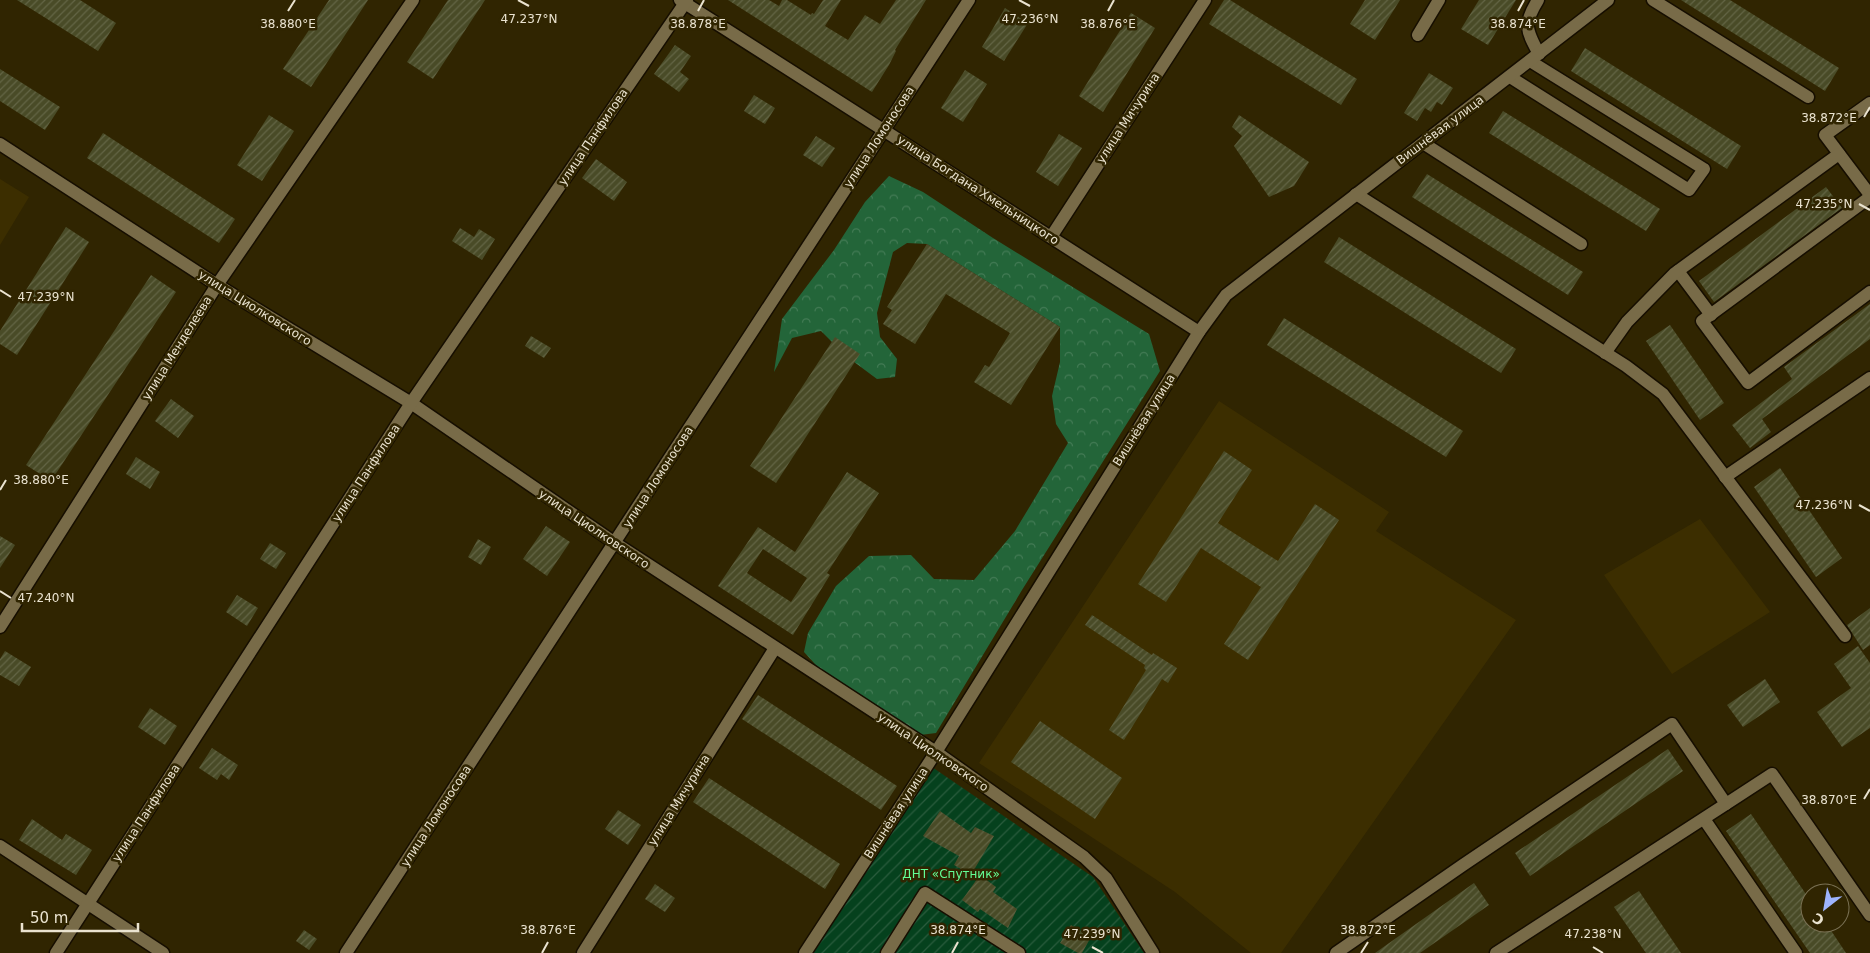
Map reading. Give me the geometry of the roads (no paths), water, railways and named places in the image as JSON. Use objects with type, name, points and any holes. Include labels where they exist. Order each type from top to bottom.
[{"type":"street","name":"улица Менделеева","points":[[0,627],[217,285],[413,0]]},
{"type":"street","name":"улица Ломоносова","points":[[346,953],[969,0]]},
{"type":"street","name":"улица Мичурина","points":[[1051,237],[1204,0]]},
{"type":"street","points":[[1418,35],[1439,0]]},
{"type":"street","points":[[1510,77],[1689,190],[1704,169],[1535,57],[1527,27],[1529,15],[1538,0]]},
{"type":"street","name":"Вишнёвая улица","points":[[805,953],[936,752],[1199,332],[1226,295],[1608,0]]},
{"type":"street","points":[[1653,0],[1808,97]]},
{"type":"street","name":"улица Богдана Хмельницкого","points":[[684,1],[1199,332]]},
{"type":"street","name":"улица Панфилова","points":[[56,953],[411,403],[684,1]]},
{"type":"street","points":[[1870,103],[1825,135],[1870,196],[1702,321],[1748,383],[1870,292]]},
{"type":"street","points":[[1423,143],[1581,244]]},
{"type":"street","name":"улица Циолковского","points":[[0,144],[217,285],[411,403],[615,543],[936,752],[1084,858],[1106,878],[1153,953]]},
{"type":"street","points":[[1605,352],[1627,322],[1678,271],[1839,154]]},
{"type":"street","points":[[1356,194],[1605,352],[1663,394],[1845,636]]},
{"type":"street","points":[[1678,271],[1711,315]]},
{"type":"street","points":[[1725,477],[1870,378]]},
{"type":"street","name":"улица Мичурина","points":[[583,953],[775,648]]},
{"type":"street","points":[[1336,953],[1672,724],[1726,804]]},
{"type":"street","points":[[1496,953],[1772,774],[1870,915]]},
{"type":"street","points":[[1704,819],[1796,953]]},
{"type":"street","points":[[0,846],[163,953]]},
{"type":"street","points":[[887,953],[925,893],[1019,953]]},
{"type":"park label","name":"ДНТ «Спутник»","points":[[951,874]]}]
